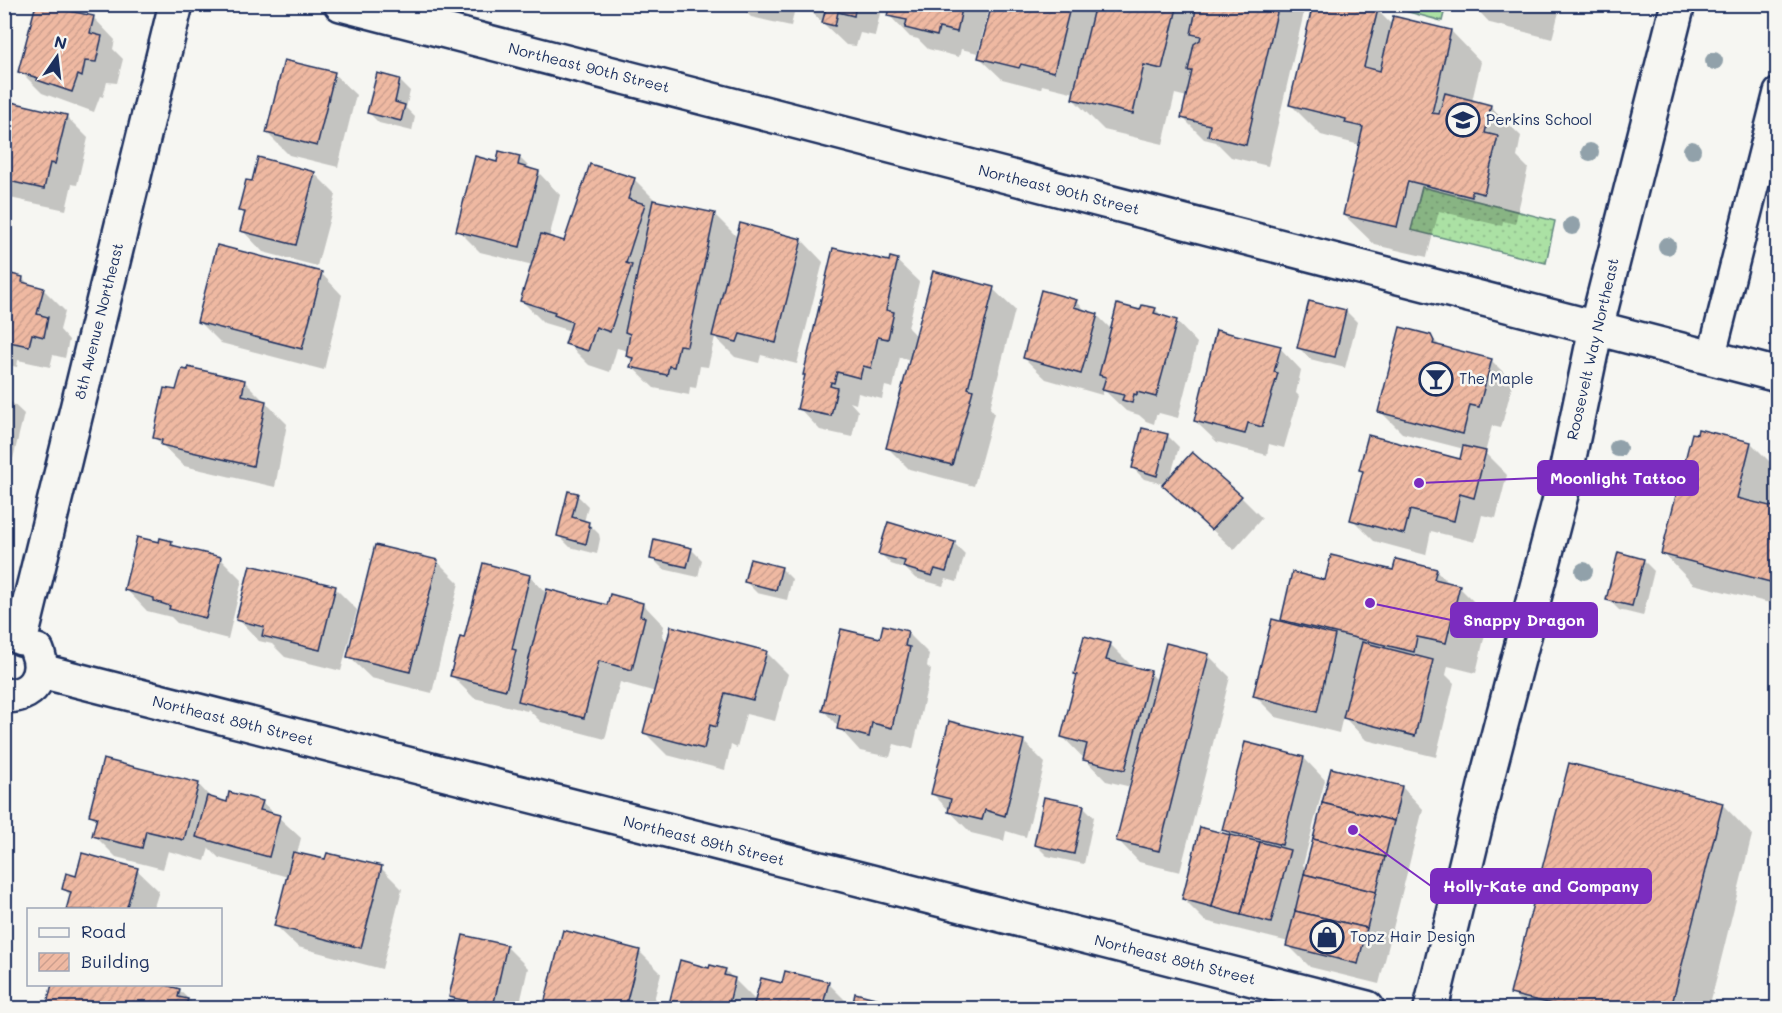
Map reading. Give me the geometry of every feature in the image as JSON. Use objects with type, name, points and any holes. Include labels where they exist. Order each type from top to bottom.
[{"type":"street","name":"8th Avenue Northeast","points":[[13,637],[176,4]]},
{"type":"street","name":"Northeast 90th Street","points":[[341,4],[1778,375]]},
{"type":"street","name":"Roosevelt Way Northeast","points":[[1431,1008],[1486,782],[1562,491],[1596,328],[1678,4]]},
{"type":"street","points":[[6,700],[28,691],[35,684],[41,671],[40,658],[36,649],[13,637]]},
{"type":"street","name":"Northeast 89th Street","points":[[41,671],[1367,1008]]},
{"type":"lane","points":[[1711,358],[1778,92]]},
{"type":"green space","points":[[1383,5],[1446,5],[1442,21]]},
{"type":"green space","points":[[1422,187],[1555,221],[1546,263],[1411,230]]},
{"type":"building","points":[[36,4],[94,16],[90,33],[102,36],[96,62],[85,61],[82,77],[78,75],[72,92],[18,72]]},
{"type":"building","points":[[810,4],[856,4],[854,16],[838,12],[835,26],[822,23],[826,8]]},
{"type":"building","points":[[890,4],[963,4],[957,32],[939,28],[937,36],[905,28],[907,20],[887,16]]},
{"type":"building","points":[[992,4],[1071,4],[1054,72],[1021,64],[1019,68],[978,58]]},
{"type":"building","points":[[1095,4],[1178,4],[1162,69],[1144,65],[1133,114],[1072,99]]},
{"type":"building","points":[[1197,4],[1279,4],[1246,145],[1208,136],[1210,125],[1181,118],[1192,71],[1188,71],[1194,44],[1200,40],[1201,36],[1191,34]]},
{"type":"building","points":[[1313,4],[1359,4],[1378,9],[1364,67],[1380,71],[1393,16],[1451,30],[1432,113],[1439,114],[1445,93],[1491,105],[1485,133],[1498,136],[1484,194],[1472,191],[1472,197],[1408,181],[1397,227],[1343,215],[1363,127],[1345,123],[1346,119],[1289,105]]},
{"type":"building","points":[[1503,4],[1523,4],[1522,9]]},
{"type":"building","points":[[284,60],[335,72],[317,146],[266,133]]},
{"type":"building","points":[[377,73],[400,79],[395,102],[405,105],[401,121],[367,113]]},
{"type":"building","points":[[7,101],[67,115],[55,164],[50,163],[44,189],[4,180],[4,111]]},
{"type":"building","points":[[499,151],[520,156],[518,165],[539,171],[520,247],[456,231],[475,156],[497,162]]},
{"type":"building","points":[[258,157],[315,172],[296,245],[240,231],[245,212],[238,211],[246,180],[252,181]]},
{"type":"building","points":[[590,164],[635,178],[628,199],[645,204],[626,263],[632,265],[610,332],[596,327],[588,351],[565,344],[572,322],[554,315],[555,312],[520,301],[541,234],[564,241]]},
{"type":"building","points":[[653,200],[715,213],[687,346],[679,345],[674,367],[669,366],[667,375],[630,367],[633,358],[626,356],[630,334],[625,332]]},
{"type":"building","points":[[740,223],[802,239],[776,343],[740,334],[737,342],[712,336]]},
{"type":"building","points":[[217,245],[322,272],[302,349],[197,322]]},
{"type":"building","points":[[833,248],[889,261],[890,257],[898,259],[886,310],[894,312],[888,339],[878,337],[871,368],[863,366],[860,378],[837,372],[834,383],[831,382],[830,386],[837,388],[831,416],[797,409]]},
{"type":"building","points":[[933,271],[994,287],[968,388],[973,390],[952,465],[886,448]]},
{"type":"building","points":[[4,272],[23,277],[22,282],[44,288],[37,314],[48,317],[44,337],[32,334],[29,346],[4,341]]},
{"type":"building","points":[[1778,275],[1778,293],[1773,292]]},
{"type":"building","points":[[1041,290],[1077,300],[1074,307],[1098,314],[1081,374],[1023,358]]},
{"type":"building","points":[[1309,301],[1346,310],[1335,357],[1297,348]]},
{"type":"building","points":[[1117,304],[1140,310],[1142,305],[1156,308],[1154,313],[1177,320],[1156,397],[1137,392],[1137,395],[1134,394],[1132,403],[1122,400],[1124,395],[1102,390],[1106,377],[1099,375]]},
{"type":"building","name":"The Maple","points":[[1400,327],[1431,335],[1433,344],[1492,359],[1479,407],[1470,405],[1463,434],[1378,412]]},
{"type":"building","points":[[1216,330],[1281,346],[1274,372],[1278,373],[1262,427],[1248,423],[1245,434],[1194,421]]},
{"type":"building","points":[[188,367],[245,380],[242,395],[266,401],[253,466],[161,445],[162,440],[153,438],[164,388],[176,390],[182,369],[188,370]]},
{"type":"building","points":[[1142,428],[1168,434],[1157,476],[1132,468]]},
{"type":"building","points":[[1698,429],[1751,442],[1737,498],[1778,508],[1778,584],[1661,554],[1692,433],[1697,434]]},
{"type":"building","points":[[1368,435],[1460,459],[1463,446],[1486,451],[1474,498],[1460,494],[1454,521],[1410,510],[1404,534],[1350,520],[1363,471],[1359,470]]},
{"type":"building","points":[[1192,452],[1242,496],[1211,530],[1162,485]]},
{"type":"building","points":[[568,491],[578,493],[572,517],[589,522],[586,544],[557,536]]},
{"type":"building","points":[[888,522],[955,542],[946,572],[935,569],[932,576],[903,567],[905,561],[878,554]]},
{"type":"building","points":[[137,537],[159,542],[160,538],[172,541],[171,545],[221,557],[206,618],[169,609],[170,606],[154,601],[154,598],[124,590]]},
{"type":"building","points":[[654,539],[692,548],[687,567],[650,559]]},
{"type":"building","points":[[375,545],[438,560],[410,672],[347,657]]},
{"type":"building","points":[[1618,552],[1644,559],[1632,606],[1606,600]]},
{"type":"building","points":[[1331,555],[1393,570],[1396,559],[1437,569],[1434,579],[1460,585],[1446,643],[1417,637],[1414,652],[1281,620],[1292,572],[1325,580]]},
{"type":"building","points":[[750,559],[782,567],[776,590],[744,582]]},
{"type":"building","points":[[483,563],[530,575],[512,649],[516,650],[506,690],[450,676],[460,637],[464,638]]},
{"type":"building","points":[[250,565],[336,586],[320,650],[262,636],[264,627],[236,620]]},
{"type":"building","points":[[547,589],[607,605],[610,594],[643,603],[640,616],[645,617],[632,670],[599,661],[584,718],[518,701]]},
{"type":"building","points":[[1272,619],[1335,635],[1317,712],[1253,696]]},
{"type":"building","points":[[883,625],[908,631],[905,646],[910,647],[892,728],[872,723],[869,737],[837,729],[840,715],[822,711],[841,629],[880,638]]},
{"type":"building","points":[[671,626],[767,651],[753,700],[725,693],[716,727],[710,725],[704,749],[643,733]]},
{"type":"building","points":[[1084,636],[1111,643],[1106,660],[1151,671],[1125,770],[1083,760],[1087,744],[1061,737],[1077,675],[1074,674]]},
{"type":"building","points":[[1362,642],[1433,660],[1415,736],[1343,718]]},
{"type":"building","points":[[1166,643],[1209,654],[1159,851],[1116,841]]},
{"type":"building","points":[[949,721],[1024,740],[1005,816],[985,810],[982,820],[948,812],[951,799],[931,794]]},
{"type":"building","points":[[1245,742],[1304,757],[1282,845],[1222,830]]},
{"type":"building","points":[[103,759],[199,783],[184,840],[146,831],[142,848],[92,836],[97,817],[89,815]]},
{"type":"building","points":[[1569,763],[1723,803],[1671,1008],[1569,1008],[1510,994]]},
{"type":"building","points":[[1331,768],[1402,786],[1394,821],[1322,803]]},
{"type":"building","points":[[229,792],[263,801],[260,810],[280,815],[269,857],[196,837],[207,796],[227,802]]},
{"type":"building","points":[[1044,797],[1084,805],[1074,854],[1034,845]]},
{"type":"building","points":[[1322,803],[1394,821],[1385,857],[1313,839]]},
{"type":"building","points":[[1200,827],[1230,835],[1212,907],[1182,899]]},
{"type":"building","points":[[1230,835],[1260,842],[1241,915],[1212,907]]},
{"type":"building","points":[[1313,839],[1385,857],[1376,892],[1304,874]]},
{"type":"building","points":[[1260,842],[1290,850],[1271,923],[1241,915]]},
{"type":"building","points":[[293,852],[325,859],[327,853],[382,866],[361,948],[274,926]]},
{"type":"building","points":[[82,853],[138,868],[127,908],[67,908],[71,892],[62,889],[66,873],[76,876]]},
{"type":"building","points":[[1304,874],[1376,892],[1367,928],[1295,911]]},
{"type":"building","points":[[1778,887],[1778,913],[1772,911]]},
{"type":"building","name":"Topz Hair Design","points":[[1295,911],[1367,928],[1358,964],[1286,946]]},
{"type":"building","points":[[563,930],[640,950],[625,1008],[543,1008]]},
{"type":"building","points":[[463,935],[507,945],[493,1007],[449,997]]},
{"type":"building","points":[[680,960],[709,968],[710,965],[726,969],[724,975],[735,978],[728,1008],[668,1008]]},
{"type":"building","points":[[785,971],[829,982],[822,1008],[753,1008],[761,978],[782,983]]},
{"type":"building","points":[[52,986],[169,986],[180,989],[178,997],[188,999],[185,1008],[46,1008]]},
{"type":"building","points":[[1776,991],[1778,1008],[1773,1008]]},
{"type":"building","points":[[855,993],[912,1007],[852,1008]]},
{"type":"place","name":"Perkins School","points":[[1463,120]]},
{"type":"place","name":"The Maple","points":[[1436,379]]},
{"type":"place","name":"Moonlight Tattoo","points":[[1419,483]]},
{"type":"place","name":"Snappy Dragon","points":[[1370,603]]},
{"type":"place","name":"Holly-Kate and Company","points":[[1353,830]]},
{"type":"place","name":"Topz Hair Design","points":[[1327,937]]}]
